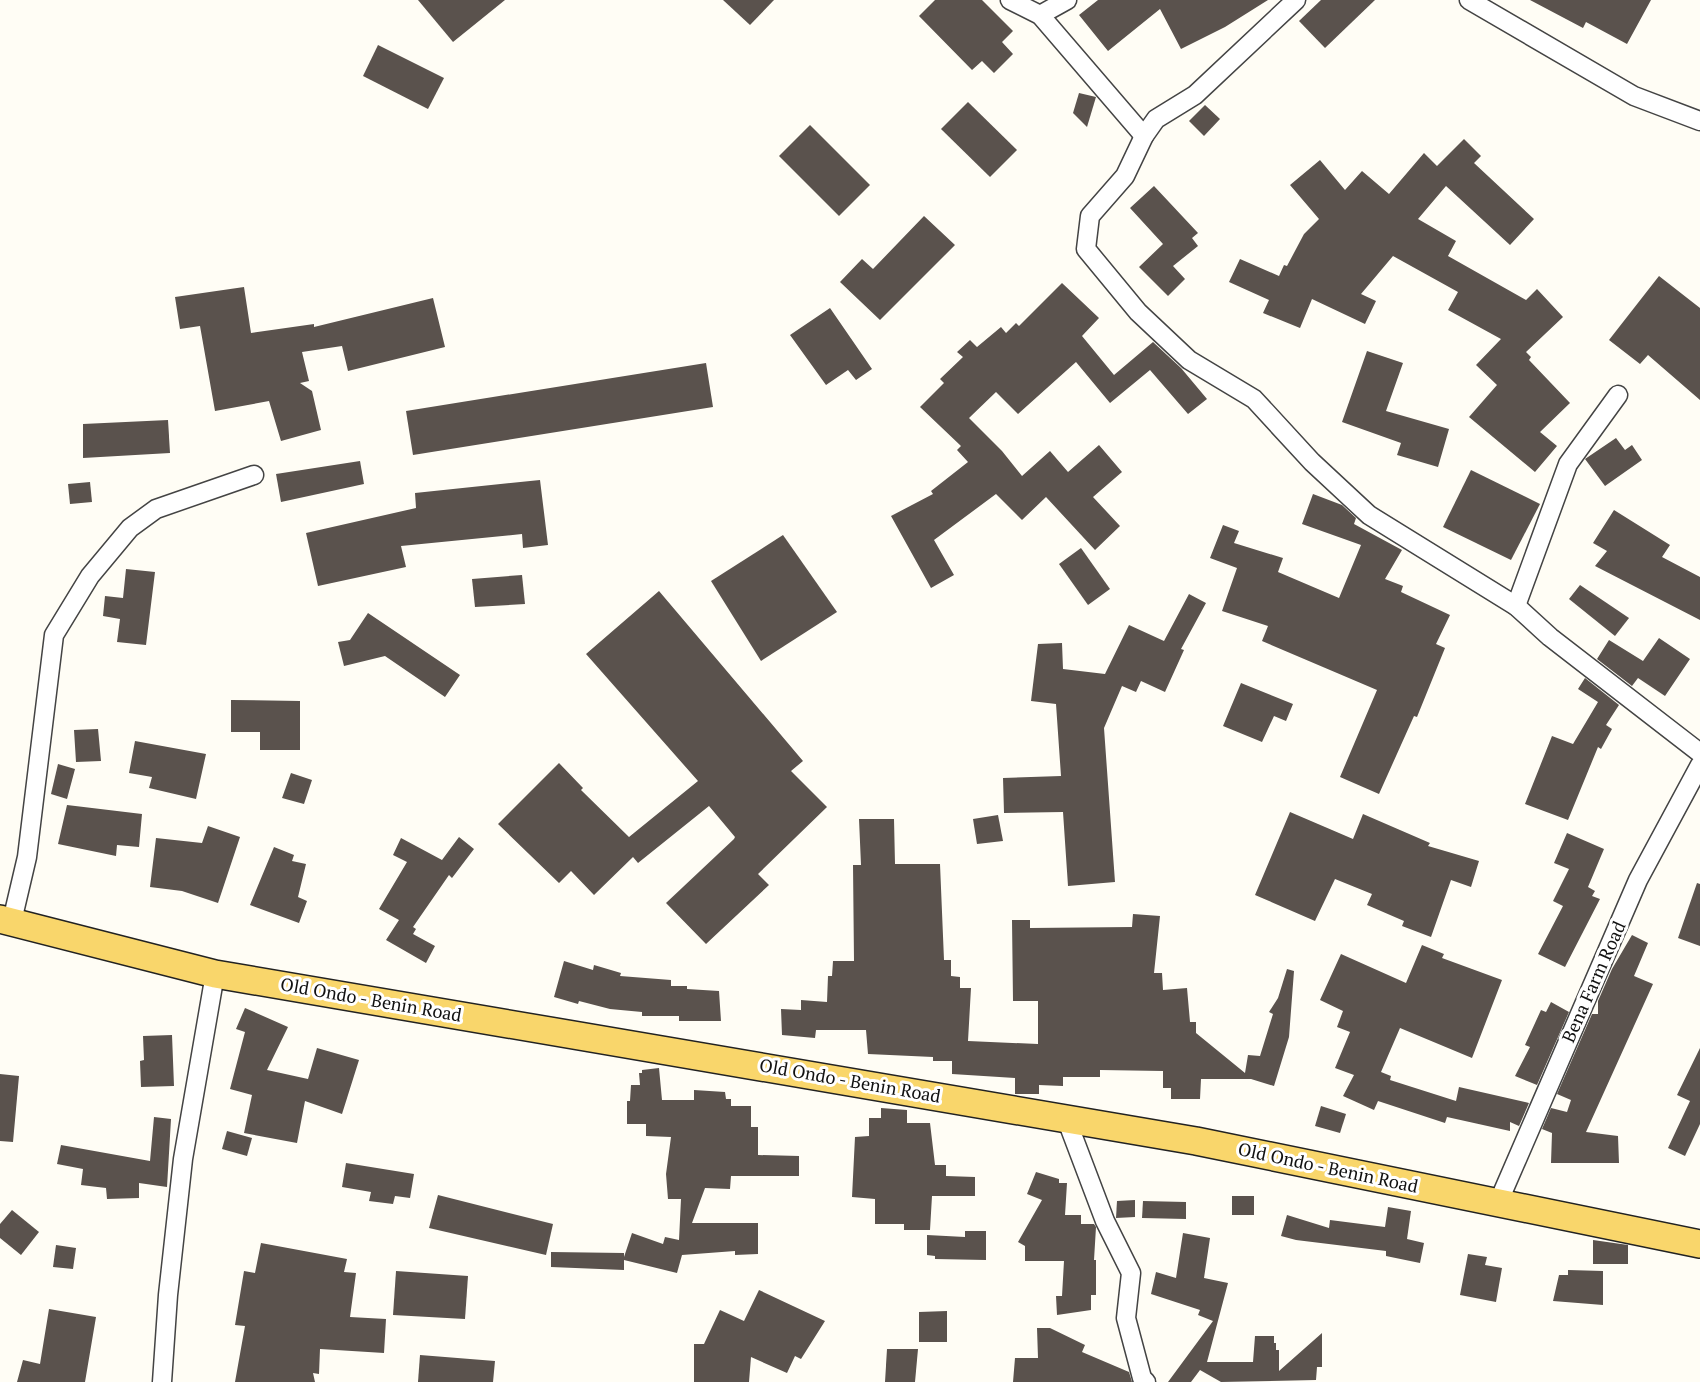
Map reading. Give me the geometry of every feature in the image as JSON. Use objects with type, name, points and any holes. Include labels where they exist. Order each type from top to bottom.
[{"type":"main road","name":"Old Ondo - Benin Road","points":[[6,920],[215,974],[1196,1141],[1700,1244]]},
{"type":"street","points":[[1010,0],[1040,15],[1144,136]]},
{"type":"street","points":[[1040,15],[1067,0]]},
{"type":"street","points":[[1296,0],[1195,95],[1156,119],[1144,136],[1125,176],[1090,216],[1086,249],[1138,312],[1189,360],[1254,399],[1312,462],[1369,515],[1516,606],[1550,637],[1700,753]]},
{"type":"street","points":[[1469,0],[1634,96],[1700,121]]},
{"type":"street","points":[[1516,606],[1568,465],[1618,395]]},
{"type":"street","points":[[6,920],[27,857],[54,635],[90,576],[130,528],[156,509],[254,475]]},
{"type":"street","name":"Bena Farm Road","points":[[1498,1203],[1638,880],[1700,765]]},
{"type":"street","points":[[162,1382],[168,1295],[183,1159],[215,974]]},
{"type":"street","points":[[1066,1118],[1105,1221],[1131,1273],[1126,1318],[1142,1378],[1146,1382]]},
{"type":"building","points":[[418,0],[505,0],[453,42]]},
{"type":"building","points":[[723,0],[774,0],[750,25]]},
{"type":"building","points":[[935,0],[982,0],[1013,31],[1002,42],[1013,54],[994,73],[982,61],[972,70],[919,16]]},
{"type":"building","points":[[1098,0],[1268,0],[1225,27],[1181,49],[1160,9],[1108,51],[1079,15]]},
{"type":"building","points":[[1321,0],[1375,0],[1325,48],[1299,21]]},
{"type":"building","points":[[1530,0],[1651,0],[1627,44],[1586,22],[1583,28]]},
{"type":"building","points":[[378,45],[444,78],[428,109],[363,76]]},
{"type":"building","points":[[1079,93],[1096,97],[1087,127],[1073,113]]},
{"type":"building","points":[[968,102],[1017,150],[990,177],[941,129]]},
{"type":"building","points":[[1205,105],[1220,119],[1204,136],[1189,121]]},
{"type":"building","points":[[810,125],[870,185],[839,216],[779,156]]},
{"type":"building","points":[[1464,139],[1481,156],[1474,163],[1534,219],[1510,245],[1446,186],[1418,219],[1456,241],[1448,256],[1526,300],[1537,289],[1563,317],[1526,352],[1531,357],[1529,360],[1570,403],[1540,432],[1557,446],[1535,472],[1469,417],[1497,385],[1476,365],[1501,339],[1448,310],[1458,292],[1393,256],[1361,294],[1376,301],[1365,324],[1312,299],[1300,328],[1263,313],[1269,300],[1229,282],[1240,259],[1279,276],[1284,265],[1287,266],[1304,234],[1319,219],[1290,185],[1320,160],[1345,190],[1362,171],[1389,194],[1424,153],[1437,166]]},
{"type":"building","points":[[1154,186],[1198,233],[1192,238],[1198,246],[1173,266],[1185,279],[1168,296],[1139,267],[1163,244],[1130,208]]},
{"type":"building","points":[[924,216],[955,245],[880,320],[840,282],[862,259],[873,269]]},
{"type":"building","points":[[1659,276],[1700,308],[1700,400],[1648,355],[1640,364],[1609,340]]},
{"type":"building","points":[[1062,283],[1099,318],[1082,336],[1114,375],[1153,342],[1181,368],[1207,399],[1188,414],[1150,370],[1110,403],[1076,362],[1018,414],[996,392],[969,418],[1002,451],[1022,476],[1050,451],[1068,472],[1099,445],[1122,472],[1093,497],[1120,526],[1095,550],[1046,497],[1022,520],[996,494],[934,540],[954,575],[931,588],[891,516],[933,494],[931,491],[968,462],[957,450],[961,446],[920,407],[944,383],[940,379],[963,357],[957,352],[970,340],[977,347],[1001,327],[1006,333],[1016,323],[1019,326]]},
{"type":"building","points":[[244,287],[251,333],[314,324],[314,327],[433,298],[445,347],[348,371],[342,346],[302,352],[309,381],[300,383],[312,391],[321,430],[281,441],[269,401],[215,411],[200,326],[180,329],[175,297]]},
{"type":"building","points":[[830,308],[872,369],[856,380],[848,370],[826,385],[790,335]]},
{"type":"building","points":[[1367,351],[1403,363],[1386,411],[1449,429],[1438,467],[1397,455],[1401,443],[1342,422]]},
{"type":"building","points":[[706,363],[713,407],[413,455],[406,411]]},
{"type":"building","points":[[168,420],[170,453],[83,458],[83,424]]},
{"type":"building","points":[[1616,438],[1625,450],[1632,445],[1642,460],[1605,486],[1585,459]]},
{"type":"building","points":[[360,461],[364,484],[281,502],[276,474]]},
{"type":"building","points":[[1471,470],[1540,504],[1511,560],[1443,527]]},
{"type":"building","points":[[540,480],[548,545],[523,548],[522,534],[401,546],[406,567],[318,586],[306,533],[416,508],[415,493]]},
{"type":"building","points":[[90,482],[92,502],[70,504],[68,484]]},
{"type":"building","points":[[1313,494],[1342,505],[1356,518],[1354,524],[1402,550],[1385,579],[1403,586],[1401,592],[1450,615],[1436,644],[1445,648],[1417,717],[1414,716],[1379,794],[1340,777],[1377,690],[1262,641],[1268,626],[1222,611],[1237,568],[1210,558],[1223,525],[1239,531],[1234,543],[1283,558],[1278,572],[1339,598],[1361,545],[1302,524]]},
{"type":"building","points":[[1614,510],[1670,545],[1662,557],[1700,577],[1700,620],[1595,566],[1607,551],[1593,543]]},
{"type":"building","points":[[783,535],[837,612],[761,661],[711,581]]},
{"type":"building","points":[[1081,548],[1110,589],[1088,605],[1059,564]]},
{"type":"building","points":[[126,569],[155,572],[146,645],[117,642],[120,619],[103,616],[105,596],[123,598]]},
{"type":"building","points":[[522,575],[525,604],[475,607],[472,579]]},
{"type":"building","points":[[1580,585],[1629,618],[1615,636],[1569,599]]},
{"type":"building","points":[[659,591],[803,761],[791,771],[827,807],[758,874],[769,885],[706,944],[666,903],[735,837],[709,806],[638,863],[633,857],[594,895],[571,871],[559,883],[498,824],[559,763],[583,788],[581,790],[629,837],[698,781],[586,654]]},
{"type":"building","points":[[1189,594],[1206,603],[1181,649],[1184,650],[1165,692],[1141,681],[1136,692],[1122,686],[1104,728],[1115,882],[1068,886],[1063,812],[1004,813],[1003,778],[1061,776],[1056,704],[1031,701],[1038,644],[1062,643],[1063,669],[1105,674],[1129,625],[1164,641]]},
{"type":"building","points":[[368,613],[460,675],[445,697],[385,656],[344,666],[338,642],[350,640]]},
{"type":"building","points":[[1659,638],[1690,659],[1665,696],[1638,678],[1632,686],[1597,659],[1609,640],[1643,661]]},
{"type":"building","points":[[1585,678],[1619,705],[1606,725],[1612,729],[1601,749],[1598,747],[1568,820],[1525,804],[1552,736],[1573,744],[1598,702],[1578,689]]},
{"type":"building","points":[[1241,683],[1293,704],[1286,721],[1274,716],[1262,742],[1223,726]]},
{"type":"building","points":[[231,700],[300,701],[300,750],[260,750],[260,732],[231,732]]},
{"type":"building","points":[[98,729],[101,761],[76,762],[74,730]]},
{"type":"building","points":[[135,741],[206,754],[196,799],[149,788],[152,777],[129,773]]},
{"type":"building","points":[[58,764],[75,769],[67,799],[51,794]]},
{"type":"building","points":[[291,773],[312,780],[304,804],[282,798]]},
{"type":"building","points":[[67,805],[142,814],[139,847],[117,845],[116,856],[58,844]]},
{"type":"building","points":[[1290,812],[1353,839],[1363,814],[1430,843],[1428,846],[1479,861],[1471,887],[1451,880],[1431,937],[1402,926],[1404,921],[1367,905],[1372,894],[1335,879],[1315,921],[1255,895]]},
{"type":"building","points":[[998,815],[1003,841],[977,844],[973,819]]},
{"type":"building","points":[[859,819],[894,819],[895,864],[940,864],[944,960],[951,960],[951,976],[960,977],[960,988],[971,988],[968,1041],[1038,1044],[1038,1001],[1013,1001],[1012,920],[1030,920],[1030,928],[1132,927],[1133,914],[1160,916],[1154,973],[1162,973],[1163,990],[1187,988],[1190,1022],[1196,1022],[1196,1033],[1245,1073],[1248,1055],[1260,1056],[1273,1014],[1269,1012],[1278,998],[1287,969],[1294,971],[1289,1037],[1274,1086],[1251,1079],[1201,1079],[1200,1099],[1171,1099],[1171,1088],[1163,1088],[1163,1071],[1100,1070],[1100,1077],[1063,1077],[1063,1086],[1039,1085],[1039,1094],[1015,1094],[1015,1078],[952,1074],[952,1061],[933,1061],[933,1057],[868,1054],[866,1030],[816,1030],[815,1038],[782,1035],[781,1009],[801,1010],[801,1000],[827,1002],[828,976],[832,976],[833,961],[854,961],[853,865],[861,865]]},
{"type":"building","points":[[208,826],[240,837],[218,903],[182,891],[150,887],[156,838],[202,843]]},
{"type":"building","points":[[1567,833],[1604,849],[1588,887],[1595,891],[1592,896],[1600,899],[1565,967],[1538,954],[1563,906],[1553,901],[1569,869],[1554,863]]},
{"type":"building","points":[[459,837],[474,849],[452,878],[449,875],[413,927],[416,929],[413,934],[435,946],[426,963],[386,940],[399,920],[379,909],[407,862],[393,855],[401,838],[442,860]]},
{"type":"building","points":[[274,847],[294,855],[292,861],[306,864],[298,897],[307,901],[299,923],[250,905]]},
{"type":"building","points":[[1697,883],[1700,884],[1700,946],[1678,938]]},
{"type":"building","points":[[1632,935],[1648,943],[1634,976],[1653,984],[1586,1132],[1618,1136],[1619,1163],[1551,1163],[1552,1133],[1542,1129],[1551,1108],[1567,1112],[1571,1100],[1557,1094],[1592,1014],[1598,1014],[1598,1001],[1612,969]]},
{"type":"building","points":[[1422,945],[1444,954],[1442,958],[1502,980],[1472,1058],[1400,1028],[1381,1072],[1391,1076],[1390,1080],[1456,1101],[1459,1087],[1529,1103],[1519,1126],[1510,1122],[1510,1131],[1447,1117],[1445,1123],[1378,1101],[1374,1110],[1343,1096],[1354,1075],[1335,1068],[1350,1032],[1337,1027],[1343,1011],[1320,1000],[1341,954],[1406,983]]},
{"type":"building","points":[[564,961],[593,970],[594,965],[621,973],[620,976],[671,980],[671,986],[719,991],[721,1021],[679,1021],[679,1016],[642,1016],[642,1012],[610,1009],[579,1001],[578,1004],[554,997]]},
{"type":"building","points":[[1551,1002],[1569,1012],[1537,1085],[1515,1076],[1530,1047],[1525,1045],[1541,1010],[1546,1012]]},
{"type":"building","points":[[245,1008],[288,1027],[267,1070],[308,1079],[317,1048],[359,1060],[342,1114],[305,1101],[297,1143],[244,1133],[252,1095],[230,1089],[245,1032],[236,1029]]},
{"type":"building","points":[[172,1035],[174,1086],[141,1087],[140,1061],[144,1060],[143,1036]]},
{"type":"building","points":[[1700,1048],[1700,1124],[1685,1156],[1668,1148],[1690,1101],[1677,1095]]},
{"type":"building","points":[[659,1068],[662,1100],[694,1100],[694,1090],[725,1092],[726,1099],[731,1099],[731,1106],[751,1106],[751,1127],[758,1127],[758,1155],[799,1156],[799,1176],[731,1176],[730,1189],[705,1188],[692,1223],[758,1223],[758,1254],[735,1255],[735,1251],[682,1255],[677,1273],[624,1260],[624,1270],[551,1267],[551,1252],[624,1253],[624,1257],[632,1233],[663,1244],[665,1237],[679,1240],[681,1199],[668,1199],[666,1174],[671,1137],[646,1136],[646,1124],[627,1124],[627,1101],[630,1101],[631,1085],[640,1085],[639,1073],[642,1073],[642,1070]]},
{"type":"building","points":[[0,1074],[19,1076],[13,1142],[0,1141]]},
{"type":"building","points":[[1321,1106],[1346,1114],[1340,1133],[1315,1126]]},
{"type":"building","points":[[881,1108],[907,1110],[907,1123],[930,1123],[935,1165],[946,1165],[946,1176],[975,1177],[975,1196],[932,1196],[930,1230],[904,1230],[904,1224],[875,1224],[875,1199],[852,1197],[855,1137],[869,1136],[869,1118],[881,1118]]},
{"type":"building","points":[[154,1117],[171,1119],[167,1187],[139,1183],[139,1198],[107,1199],[106,1188],[81,1185],[83,1169],[57,1164],[61,1145],[150,1161]]},
{"type":"building","points":[[227,1131],[252,1138],[247,1156],[222,1149]]},
{"type":"building","points":[[346,1163],[414,1174],[410,1198],[395,1196],[393,1204],[369,1201],[371,1192],[342,1187]]},
{"type":"building","points":[[1036,1172],[1059,1179],[1059,1183],[1067,1183],[1065,1215],[1081,1215],[1081,1224],[1094,1224],[1096,1227],[1094,1260],[1096,1260],[1096,1295],[1091,1295],[1091,1310],[1057,1315],[1056,1296],[1062,1296],[1064,1261],[1025,1261],[1025,1246],[1018,1242],[1042,1200],[1027,1194]]},
{"type":"building","points":[[438,1195],[553,1224],[546,1255],[429,1228]]},
{"type":"building","points":[[1232,1196],[1254,1196],[1254,1215],[1232,1215]]},
{"type":"building","points":[[1135,1200],[1135,1217],[1116,1218],[1117,1201]]},
{"type":"building","points":[[1143,1201],[1186,1202],[1186,1219],[1142,1218]]},
{"type":"building","points":[[1388,1207],[1411,1211],[1407,1239],[1424,1243],[1420,1263],[1386,1256],[1386,1251],[1296,1240],[1281,1236],[1287,1215],[1329,1228],[1330,1220],[1385,1227]]},
{"type":"building","points":[[12,1210],[39,1232],[21,1255],[0,1238],[0,1224]]},
{"type":"building","points":[[965,1231],[986,1231],[986,1260],[935,1259],[935,1256],[927,1255],[927,1235],[965,1237]]},
{"type":"building","points":[[1183,1233],[1210,1238],[1204,1278],[1228,1283],[1207,1362],[1253,1362],[1255,1336],[1274,1336],[1276,1350],[1279,1350],[1279,1371],[1322,1333],[1322,1367],[1317,1367],[1316,1380],[1221,1382],[1200,1370],[1191,1382],[1168,1382],[1213,1321],[1198,1315],[1200,1310],[1151,1294],[1156,1272],[1176,1278]]},
{"type":"building","points":[[1593,1240],[1628,1245],[1628,1264],[1593,1264]]},
{"type":"building","points":[[261,1243],[347,1259],[344,1272],[356,1273],[350,1317],[386,1319],[384,1353],[320,1349],[319,1374],[313,1373],[315,1382],[235,1382],[245,1326],[235,1325],[244,1271],[255,1273]]},
{"type":"building","points":[[56,1245],[76,1248],[73,1269],[53,1267]]},
{"type":"building","points":[[1468,1254],[1487,1257],[1485,1265],[1502,1268],[1496,1302],[1460,1295]]},
{"type":"building","points":[[1568,1270],[1603,1271],[1603,1305],[1553,1301],[1559,1275],[1568,1275]]},
{"type":"building","points":[[396,1271],[468,1276],[465,1319],[393,1315]]},
{"type":"building","points":[[759,1290],[825,1321],[801,1359],[795,1356],[787,1373],[751,1357],[749,1382],[694,1382],[694,1344],[704,1344],[720,1310],[744,1321]]},
{"type":"building","points":[[49,1309],[96,1317],[85,1382],[17,1382],[23,1360],[40,1364]]},
{"type":"building","points":[[947,1311],[947,1342],[919,1342],[919,1312]]},
{"type":"building","points":[[1037,1328],[1050,1328],[1085,1345],[1082,1352],[1129,1372],[1132,1382],[1013,1382],[1015,1358],[1038,1358]]},
{"type":"building","points":[[887,1349],[918,1349],[915,1382],[885,1382]]},
{"type":"building","points":[[420,1355],[495,1361],[493,1382],[418,1382]]}]
